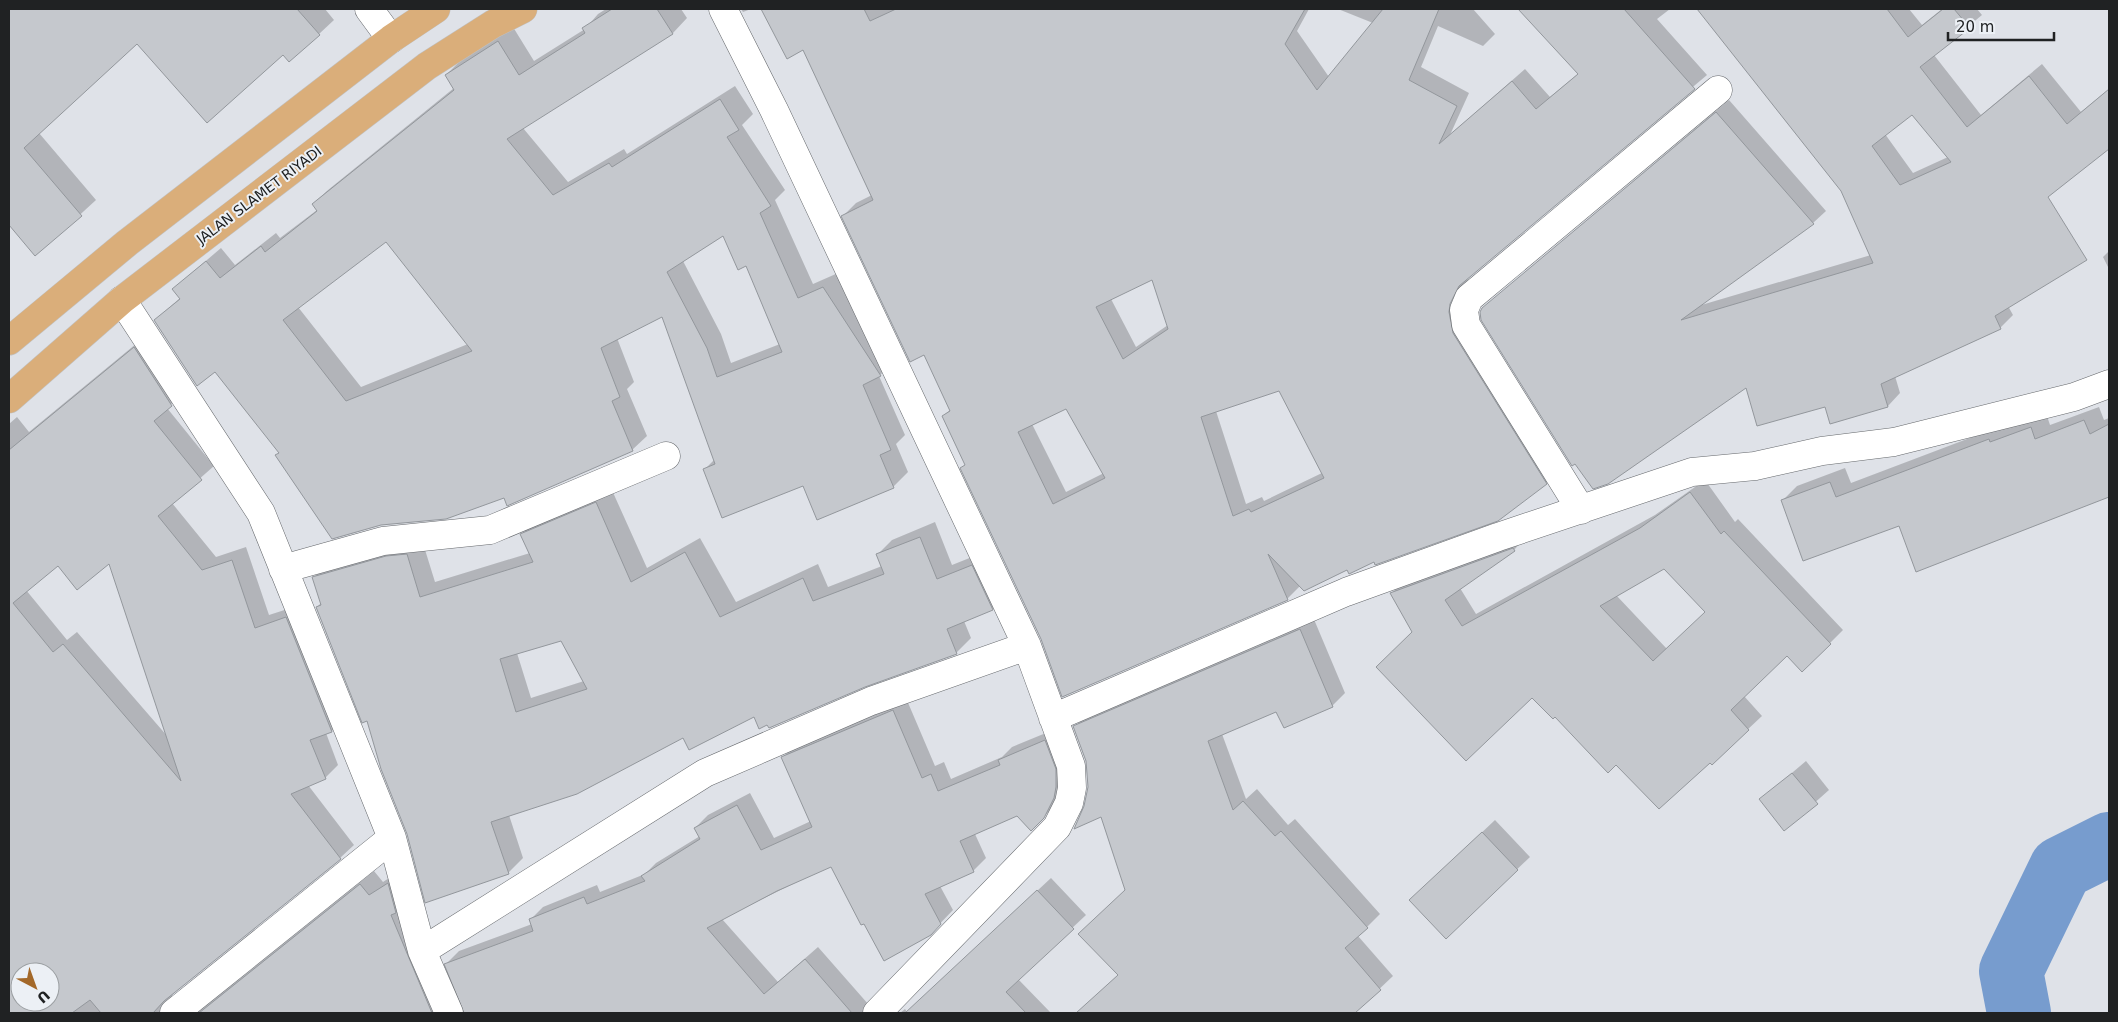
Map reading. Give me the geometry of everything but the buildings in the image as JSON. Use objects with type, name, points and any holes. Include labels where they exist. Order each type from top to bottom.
[{"type":"main road","points":[[9,341],[127,243],[391,39],[436,9]]},
{"type":"main road","name":"JALAN SLAMET RIYADI","points":[[9,399],[122,300],[489,17],[522,9]]},
{"type":"street","points":[[369,9],[391,39]]},
{"type":"street","points":[[723,9],[778,118],[1027,646],[1052,718],[1072,766],[1072,788],[1069,803],[1057,827],[877,1013]]},
{"type":"street","points":[[1581,510],[1466,325],[1464,310],[1469,298],[1718,90]]},
{"type":"street","points":[[122,300],[261,513],[392,838],[422,951],[449,1013]]},
{"type":"street","points":[[1052,718],[1346,592],[1498,537],[1692,472],[1755,466],[1822,451],[1894,442],[2074,397],[2109,384]]},
{"type":"street","points":[[282,569],[383,541],[490,530],[666,456]]},
{"type":"street","points":[[422,951],[705,773],[871,701],[1027,646]]},
{"type":"street","points":[[174,1013],[392,838]]},
{"type":"waterway","points":[[2019,1013],[2011,971],[2061,868],[2109,844]]}]
